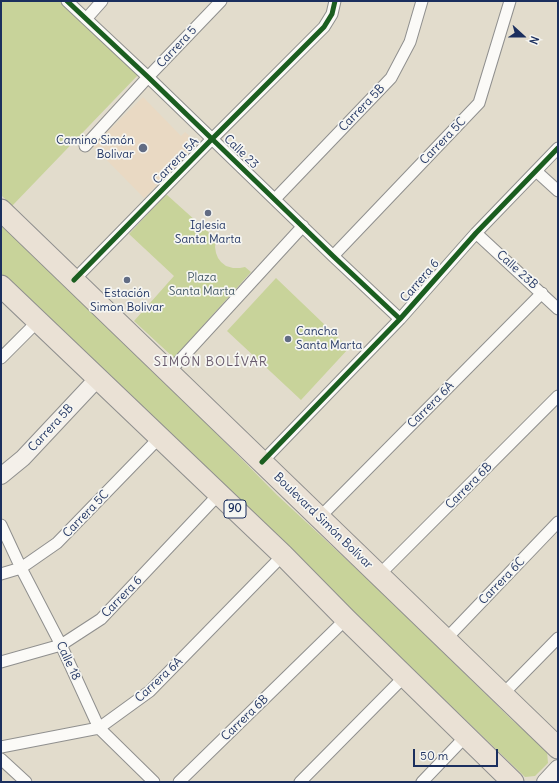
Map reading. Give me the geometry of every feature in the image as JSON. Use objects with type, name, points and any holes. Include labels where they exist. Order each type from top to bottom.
[{"type":"highway","name":"Boulevard Simón Bolívar","points":[[1,210],[558,748]]},
{"type":"highway","name":"90","points":[[1,286],[283,555],[346,619],[513,782]]},
{"type":"street","name":"Calle 23","points":[[67,1],[333,256],[400,318]]},
{"type":"street","points":[[86,19],[102,1]]},
{"type":"street","name":"Carrera 5","points":[[85,146],[148,77],[221,1]]},
{"type":"street","name":"Carrera 5A","points":[[74,280],[324,27],[332,14],[335,1]]},
{"type":"street","name":"Carrera 5B","points":[[275,200],[391,78],[410,42],[422,1]]},
{"type":"street","name":"Carrera 5C","points":[[333,256],[479,103],[510,1]]},
{"type":"street","name":"Carrera 6","points":[[262,462],[400,318],[476,233],[558,148]]},
{"type":"street","points":[[536,171],[558,191]]},
{"type":"street","points":[[169,372],[303,226]]},
{"type":"street","name":"Calle 23B","points":[[476,233],[558,308]]},
{"type":"street","name":"Carrera 6A","points":[[319,518],[542,293]]},
{"type":"street","points":[[1,358],[38,321]]},
{"type":"street","name":"Carrera 5B","points":[[1,476],[23,458],[98,378]]},
{"type":"street","name":"Carrera 6B","points":[[379,575],[558,396]]},
{"type":"street","name":"Carrera 5C","points":[[1,574],[21,568],[57,543],[160,437]]},
{"type":"street","name":"Carrera 6","points":[[1,662],[61,645],[102,619],[219,494]]},
{"type":"street","name":"Carrera 6C","points":[[446,639],[558,522]]},
{"type":"street","name":"Calle 18","points":[[1,525],[21,568],[61,645],[99,728],[154,782]]},
{"type":"street","name":"Carrera 6A","points":[[1,747],[99,728],[150,691],[283,555]]},
{"type":"street","name":"Carrera 6B","points":[[179,782],[346,619]]},
{"type":"street","points":[[503,694],[558,638]]},
{"type":"street","points":[[300,782],[405,676]]},
{"type":"street","points":[[422,782],[466,736]]},
{"type":"street","points":[[1,759],[26,782]]},
{"type":"street","points":[[545,782],[558,768]]},
{"type":"shaded area","name":"Camino Simón Bolivar","points":[[143,97],[181,136],[185,132],[191,137],[187,141],[194,149],[144,198],[93,146]]},
{"type":"green space","points":[[1,1],[64,1],[139,74],[12,206],[1,195]]},
{"type":"green space","name":"Plaza Santa Marta","points":[[166,194],[216,239],[216,253],[221,262],[226,266],[233,268],[245,267],[251,272],[174,358],[134,321],[174,276],[129,234]]},
{"type":"green space","points":[[1,222],[67,285],[277,495],[390,600],[511,719],[547,751],[548,763],[535,776],[525,777],[212,476],[1,276]]},
{"type":"green space","name":"Cancha Santa Marta","points":[[276,278],[349,348],[301,400],[227,331]]},
{"type":"cycle path","points":[[67,1],[400,319]]},
{"type":"cycle path","points":[[74,280],[324,27],[332,14],[335,1]]},
{"type":"cycle path","points":[[262,462],[400,319],[476,233],[558,148]]},
{"type":"place","name":"Camino Simón Bolivar","points":[[143,148]]},
{"type":"place","name":"Iglesia Santa Marta","points":[[208,213]]},
{"type":"place","name":"Estación Simon Bolivar","points":[[127,280]]},
{"type":"place","name":"Cancha Santa Marta","points":[[288,339]]},
{"type":"district","name":"SIMÓN BOLÍVAR","points":[[211,362]]}]
